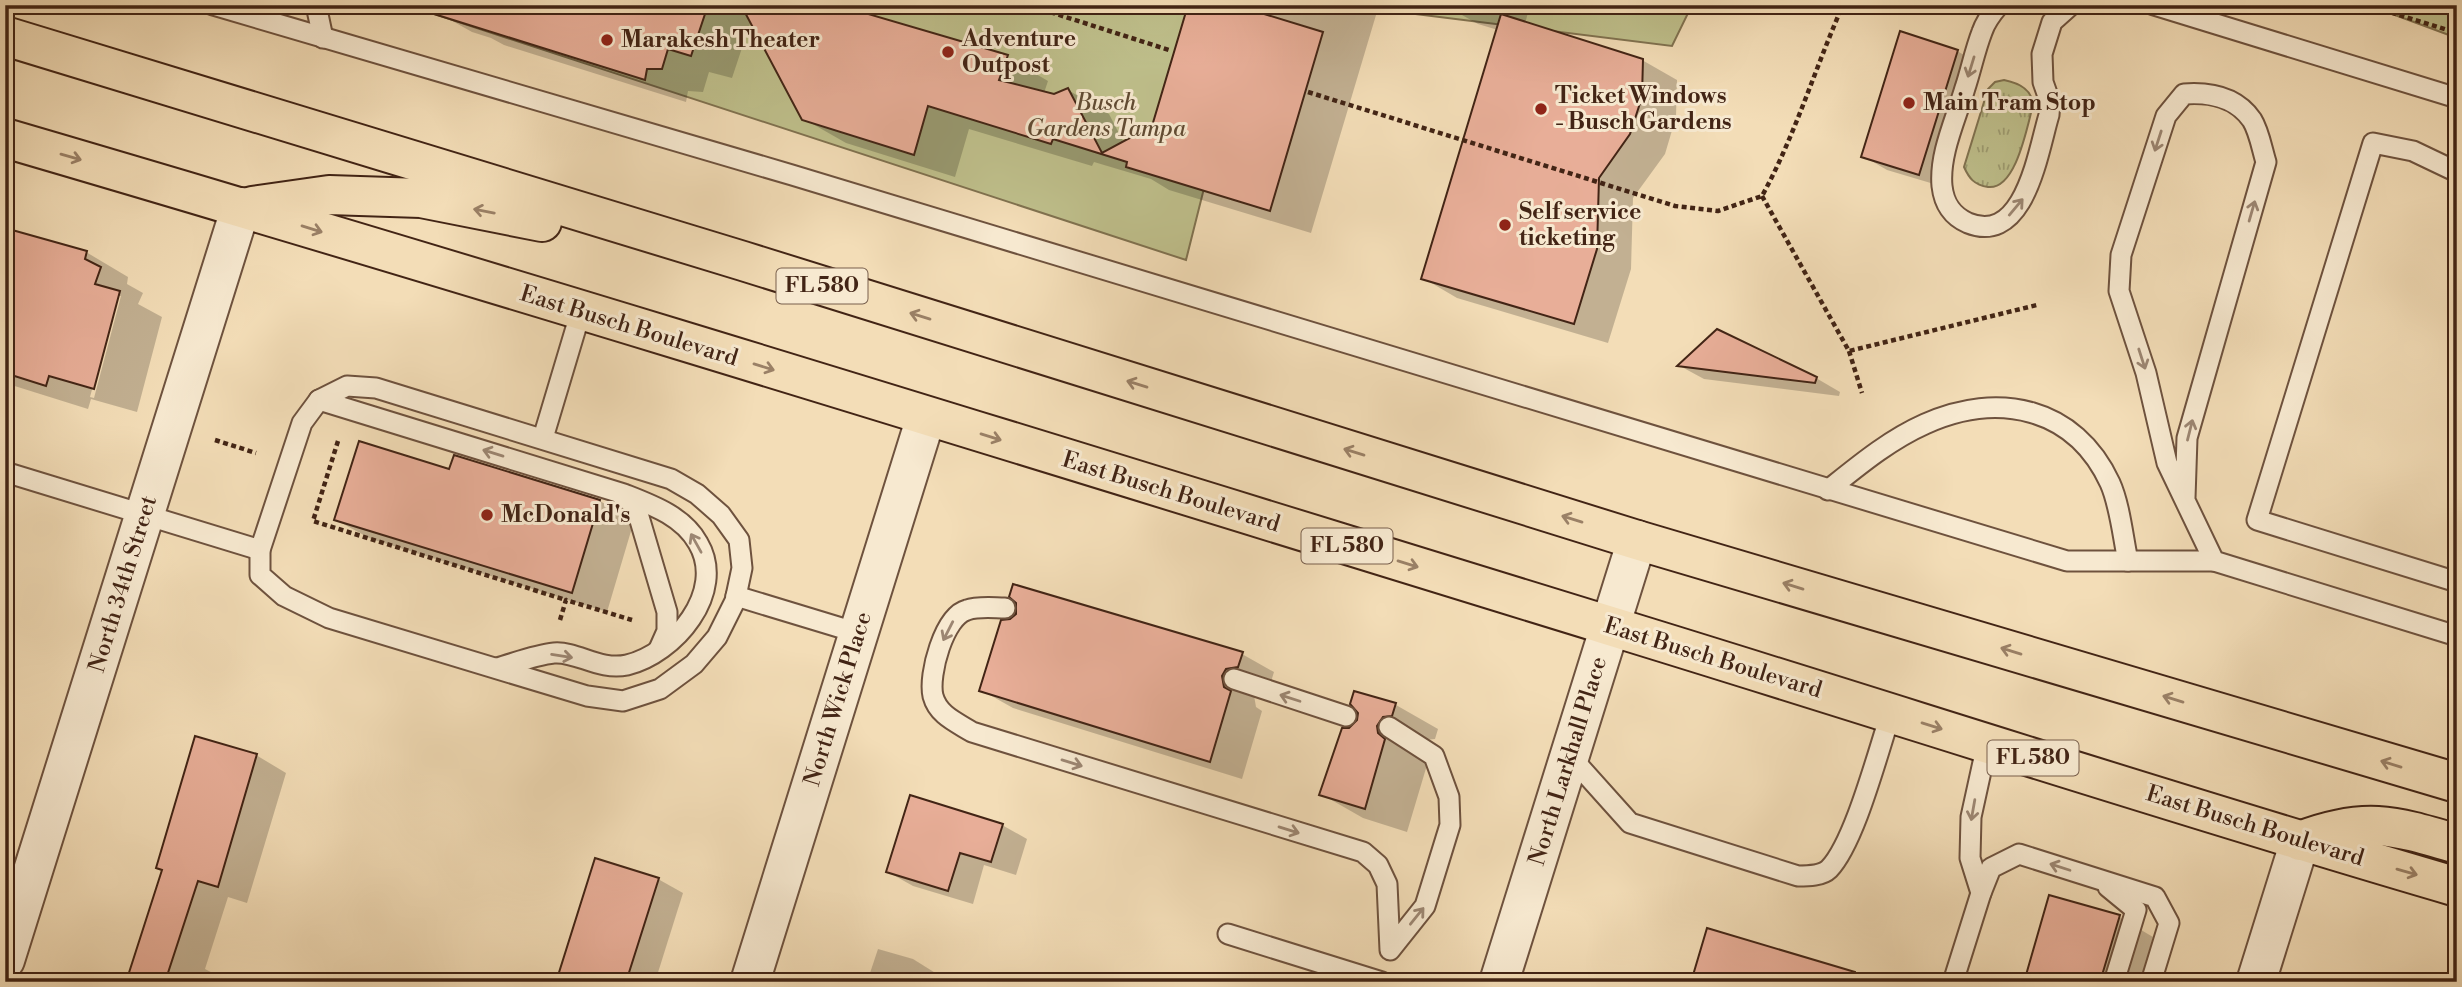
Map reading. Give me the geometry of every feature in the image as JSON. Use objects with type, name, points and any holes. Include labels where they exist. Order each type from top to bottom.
[{"type":"main road","name":"FL 580","points":[[5,36],[743,261],[1637,540],[2457,783]]},
{"type":"main road","name":"East Busch Boulevard","points":[[5,138],[241,207],[2457,887]]},
{"type":"main road","points":[[241,207],[329,195],[421,198],[743,261]]},
{"type":"main road","points":[[2300,841],[2326,831],[2370,824],[2388,825],[2457,844]]},
{"type":"street","name":"North 34th Street","points":[[5,960],[241,207]]},
{"type":"street","name":"North Wick Place","points":[[750,982],[926,417]]},
{"type":"street","name":"North Larkhall Place","points":[[1499,982],[1637,540]]},
{"type":"street","points":[[2256,982],[2300,841]]},
{"type":"lane","points":[[213,5],[792,175],[2067,561],[2214,561],[2457,636]]},
{"type":"lane","points":[[316,5],[323,38]]},
{"type":"lane","points":[[1999,5],[1982,31],[1943,162],[1942,187],[1947,207],[1961,220],[1978,227],[1996,225],[2012,214],[2024,199],[2049,115],[2050,102],[2043,82],[2042,54],[2052,22],[2071,5]]},
{"type":"lane","points":[[2154,5],[2457,99]]},
{"type":"lane","points":[[2185,498],[2187,438],[2266,162],[2253,122],[2235,102],[2205,93],[2184,94],[2166,116],[2121,256],[2119,290],[2146,373],[2167,463],[2214,561]]},
{"type":"lane","points":[[2457,172],[2413,151],[2373,144],[2257,520],[2457,582]]},
{"type":"lane","points":[[542,438],[581,311]]},
{"type":"lane","points":[[347,386],[376,388],[542,438],[671,479],[697,494],[721,515],[739,540],[742,568],[736,596],[717,637],[694,664],[660,689],[623,701],[587,696],[329,618],[284,596],[260,575],[260,550],[302,423],[319,400],[347,386]]},
{"type":"lane","points":[[319,400],[617,492],[657,507],[684,523],[699,544],[705,565],[704,589],[696,611],[682,631],[658,650],[626,665],[604,666],[556,653],[496,668]]},
{"type":"lane","points":[[1828,490],[1872,455],[1925,424],[1972,409],[2002,407],[2041,415],[2072,431],[2095,456],[2111,485],[2128,561]]},
{"type":"lane","points":[[5,472],[260,550]]},
{"type":"lane","points":[[617,492],[631,502],[639,517],[667,612],[667,631],[658,650]]},
{"type":"lane","points":[[736,596],[858,633]]},
{"type":"lane","points":[[1005,608],[965,610],[947,626],[933,674],[933,696],[943,715],[972,732],[1363,852],[1378,865],[1387,884],[1390,950],[1381,981],[1228,934]]},
{"type":"lane","points":[[1234,679],[1346,716]]},
{"type":"lane","points":[[1569,755],[1630,823],[1798,876],[1811,876],[1828,870],[1850,835],[1891,713]]},
{"type":"lane","points":[[1389,727],[1434,756],[1449,797],[1450,815],[1450,825],[1425,906],[1390,950]]},
{"type":"lane","points":[[1981,893],[1970,858],[1971,817],[1987,744]]},
{"type":"lane","points":[[1953,982],[1991,867],[2019,854],[2155,897],[2169,923],[2151,982]]},
{"type":"lane","points":[[2090,876],[2114,891],[2136,910],[2114,982]]},
{"type":"path","points":[[1035,5],[1049,12],[1169,50]]},
{"type":"path","points":[[1308,92],[1675,206],[1718,211],[1762,196],[1781,162],[1843,5]]},
{"type":"path","points":[[2367,5],[2457,33]]},
{"type":"path","points":[[1762,196],[1849,351],[1862,393]]},
{"type":"path","points":[[1849,351],[2037,305]]},
{"type":"path","points":[[338,439],[313,521],[667,631]]},
{"type":"path","points":[[549,654],[566,600]]},
{"type":"green space","name":"Busch Gardens Tampa","points":[[439,5],[1250,5],[1186,260],[434,14]]},
{"type":"green space","points":[[1343,5],[1692,5],[1672,46]]},
{"type":"green space","points":[[2368,5],[2457,5],[2457,38]]},
{"type":"green space","points":[[2004,80],[2024,88],[2033,105],[2024,141],[2013,168],[2006,179],[1998,185],[1988,187],[1973,180],[1964,167],[1988,89],[1995,82]]},
{"type":"building","name":"Marakesh Theater","points":[[436,5],[708,5],[691,56],[668,49],[662,69],[647,69],[645,80],[434,14]]},
{"type":"building","points":[[741,5],[849,5],[851,9],[1008,55],[999,80],[1054,94],[1068,88],[1102,153],[1152,126],[1188,5],[1235,5],[1323,32],[1270,211],[1126,167],[1127,162],[1053,139],[1051,144],[928,106],[914,155],[802,120]]},
{"type":"building","points":[[1501,14],[1643,59],[1642,97],[1630,134],[1599,178],[1597,249],[1574,324],[1421,279]]},
{"type":"building","name":"Main Tram Stop","points":[[1900,31],[1958,50],[1919,175],[1861,157]]},
{"type":"building","points":[[5,228],[87,251],[85,259],[101,267],[95,284],[120,291],[94,389],[49,376],[46,386],[5,373]]},
{"type":"building","points":[[1717,329],[1817,377],[1815,383],[1677,366]]},
{"type":"building","points":[[359,441],[449,469],[454,455],[600,500],[572,593],[334,520]]},
{"type":"building","points":[[1013,584],[1243,652],[1238,667],[1226,669],[1222,676],[1224,687],[1231,691],[1210,762],[979,691],[1001,620],[1010,619],[1016,614],[1016,603],[1009,597]]},
{"type":"building","points":[[1354,691],[1396,703],[1392,716],[1383,717],[1377,726],[1378,733],[1385,739],[1365,809],[1319,795],[1342,728],[1349,728],[1357,720],[1358,713],[1350,704]]},
{"type":"building","points":[[195,736],[257,754],[218,887],[198,881],[165,982],[126,982],[162,870],[156,868]]},
{"type":"building","points":[[910,795],[1003,824],[991,862],[960,853],[948,891],[886,872]]},
{"type":"building","points":[[595,858],[659,878],[626,982],[556,982]]},
{"type":"building","points":[[2049,895],[2120,915],[2100,982],[2024,982]]},
{"type":"building","points":[[1707,928],[1855,972],[1854,982],[1691,982]]},
{"type":"place","name":"Marakesh Theater","points":[[607,40]]},
{"type":"place","name":"Adventure Outpost","points":[[948,52]]},
{"type":"place","name":"Main Tram Stop","points":[[1909,103]]},
{"type":"place","name":"Ticket Windows - Busch Gardens","points":[[1541,109]]},
{"type":"place","name":"Self service ticketing","points":[[1505,225]]},
{"type":"place","name":"McDonald's","points":[[487,515]]}]
